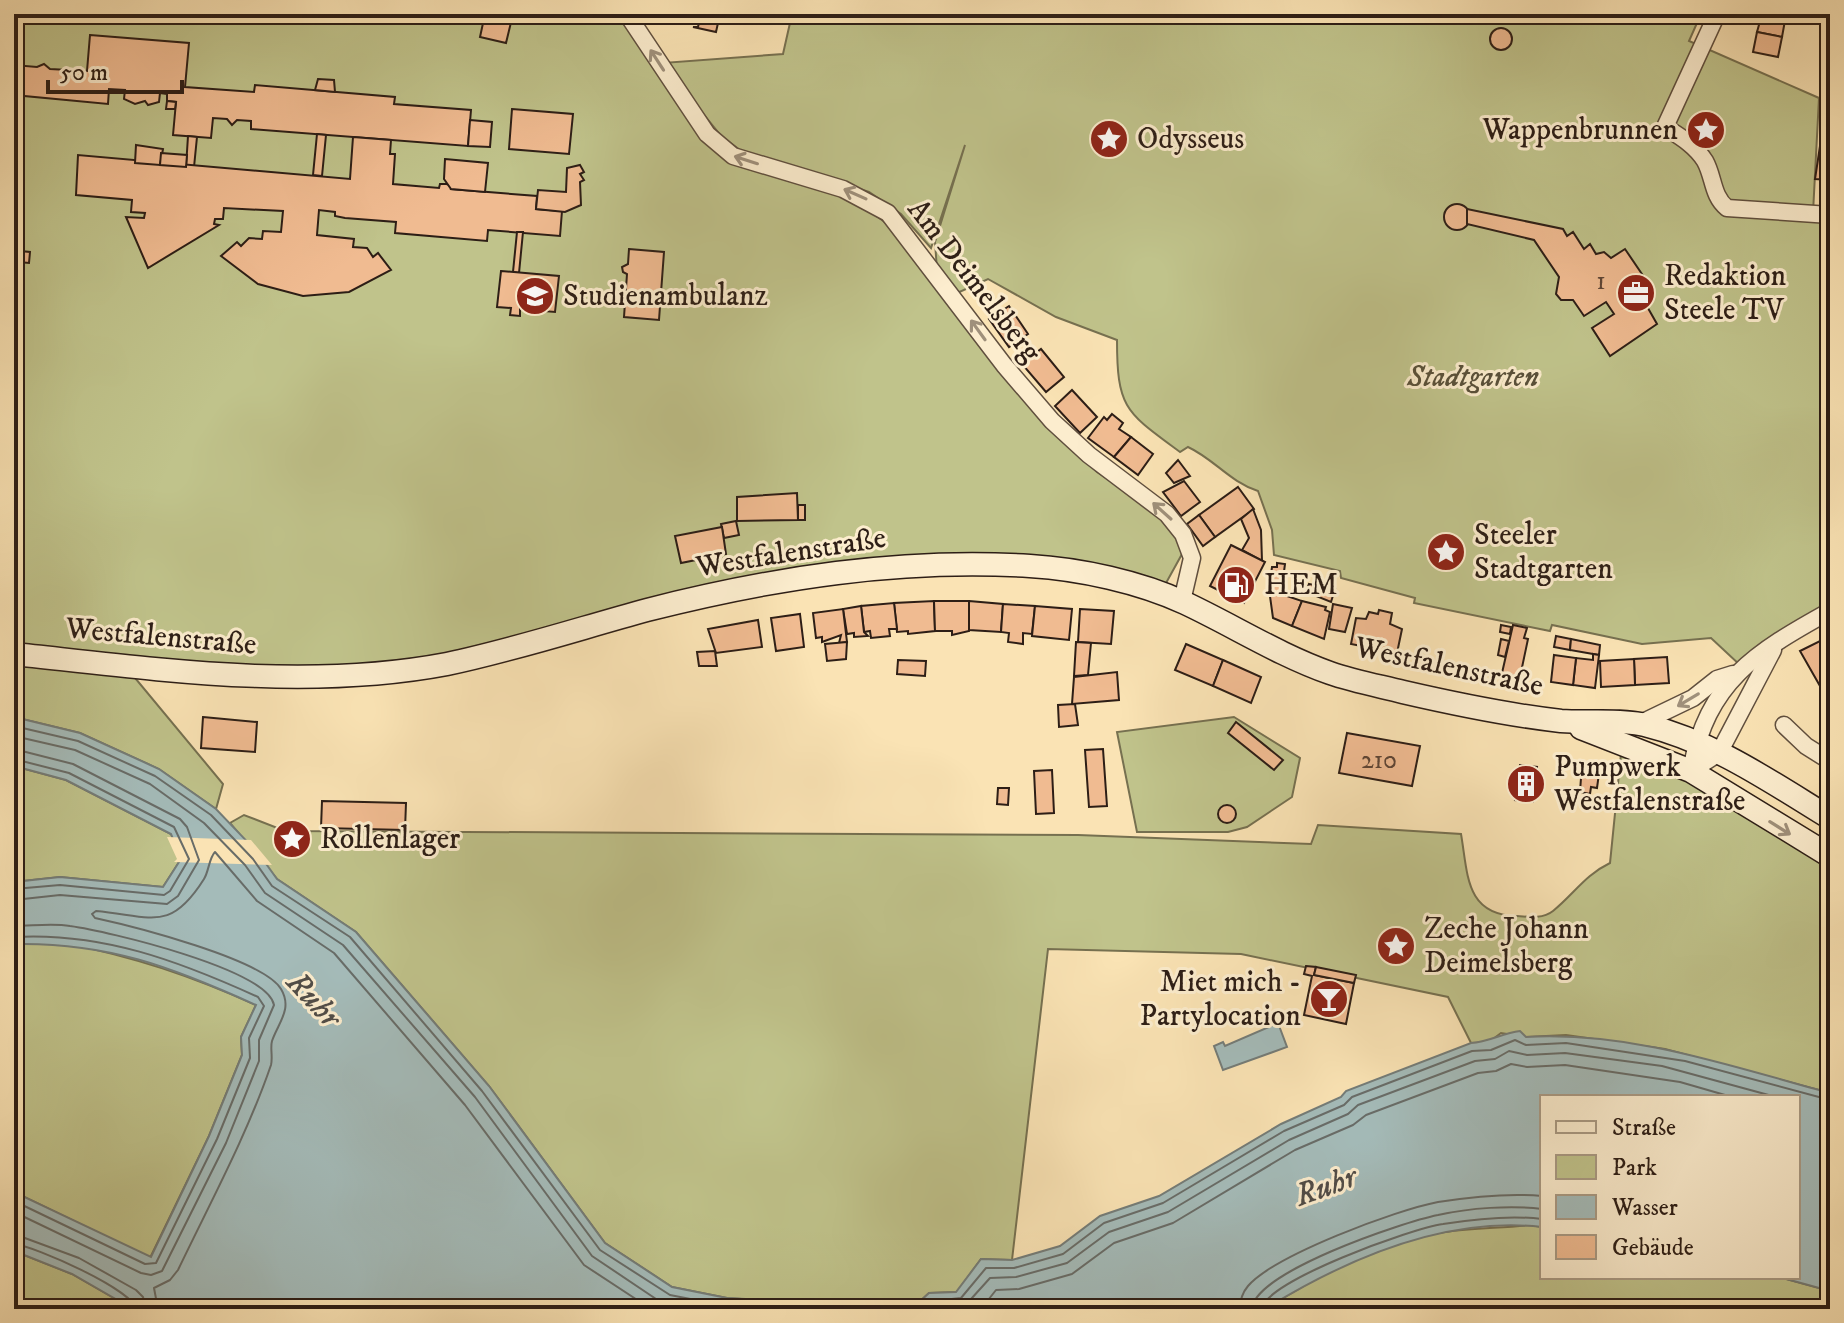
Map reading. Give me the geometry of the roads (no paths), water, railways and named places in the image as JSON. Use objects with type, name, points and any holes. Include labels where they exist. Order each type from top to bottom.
[{"type":"main road","name":"Westfalenstraße","points":[[14,654],[290,677],[370,673],[446,664],[697,599],[796,579],[900,565],[961,563],[1037,566],[1105,578],[1182,601],[1267,646],[1330,673],[1458,704],[1561,721]]},
{"type":"main road","points":[[1561,721],[1639,724],[1696,742],[1725,744],[1743,765],[1830,818]]},
{"type":"main road","points":[[1561,721],[1691,771],[1830,856]]},
{"type":"street","name":"Am Deimelsberg","points":[[628,14],[707,134],[721,148],[733,156],[843,189],[888,213],[1004,365],[1052,421],[1089,455],[1167,514],[1183,534],[1192,558],[1182,601]]},
{"type":"street","points":[[1717,14],[1665,127],[1696,150],[1705,162],[1716,195],[1727,208],[1830,215]]},
{"type":"street","points":[[1691,771],[1696,742],[1707,711],[1735,674],[1830,611]]},
{"type":"street","points":[[1691,771],[1725,744],[1775,646]]},
{"type":"street","points":[[1639,724],[1693,698],[1717,679],[1735,674]]},
{"type":"street","points":[[1784,725],[1806,746],[1830,761]]},
{"type":"water","name":"Ruhr","points":[[14,717],[80,733],[159,769],[216,809],[259,854],[277,879],[356,932],[489,1086],[605,1243],[672,1287],[727,1298],[869,1306],[889,1302],[917,1304],[929,1293],[956,1292],[981,1259],[1012,1260],[1060,1246],[1100,1216],[1159,1196],[1281,1124],[1341,1097],[1346,1091],[1471,1043],[1520,1031],[1526,1037],[1604,1039],[1642,1045],[1830,1093],[1830,1291],[1786,1279],[1800,1279],[1800,1095],[1540,1095],[1540,1227],[1505,1225],[1469,1228],[1397,1245],[1329,1274],[1265,1309],[133,1309],[72,1274],[14,1251],[14,1192],[151,1257],[209,1136],[242,1055],[241,1037],[256,1005],[167,968],[109,952],[48,944],[14,944],[14,882],[60,877],[163,887],[181,859],[171,834],[66,780],[14,766]]},
{"type":"water","points":[[1278,1023],[1287,1047],[1223,1070],[1214,1046],[1223,1042],[1225,1046]]},
{"type":"place","name":"Wappenbrunnen","points":[[1706,130]]},
{"type":"place","name":"Odysseus","points":[[1109,139]]},
{"type":"place","name":"Redaktion Steele TV","points":[[1636,293]]},
{"type":"place","name":"Studienambulanz","points":[[535,296]]},
{"type":"place","name":"Steeler Stadtgarten","points":[[1446,552]]},
{"type":"place","name":"HEM","points":[[1236,585]]},
{"type":"place","name":"Pumpwerk Westfalenstraße","points":[[1526,784]]},
{"type":"place","name":"Rollenlager","points":[[292,839]]},
{"type":"place","name":"Zeche Johann Deimelsberg","points":[[1396,946]]},
{"type":"place","name":"Miet mich - Partylocation","points":[[1329,999]]},
{"type":"park label","name":"Stadtgarten","points":[[1473,377]]}]
